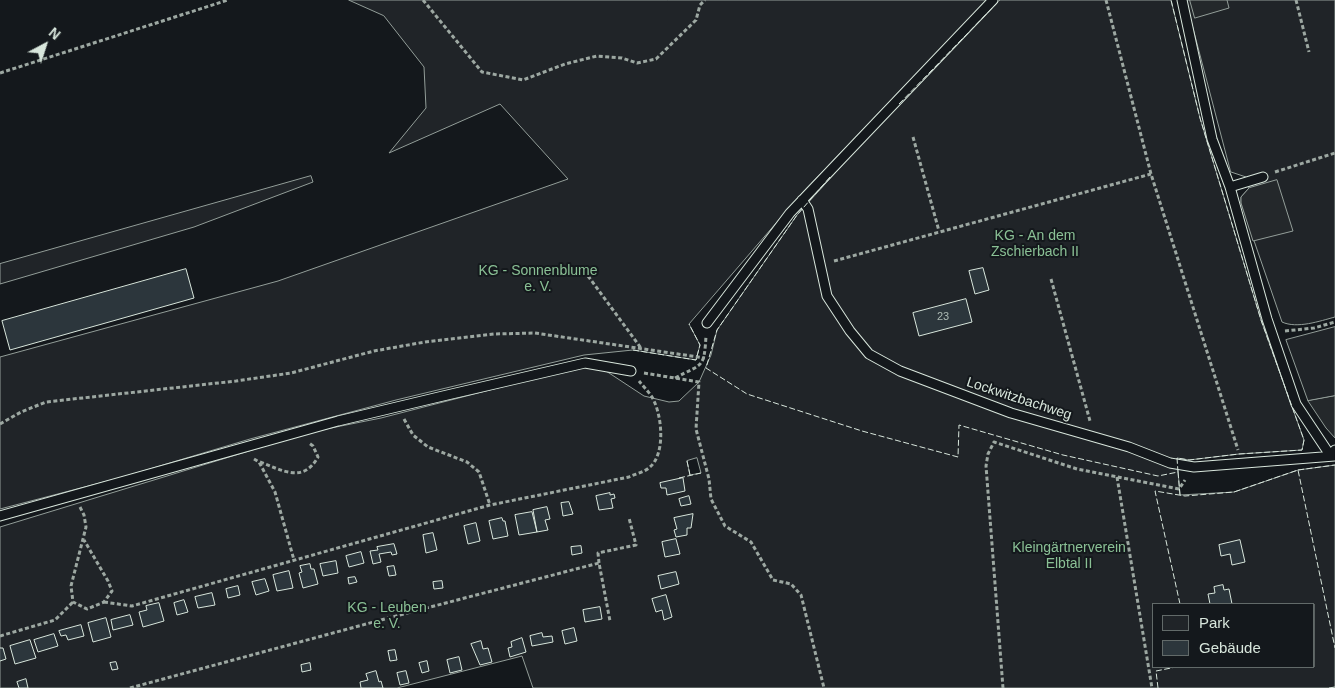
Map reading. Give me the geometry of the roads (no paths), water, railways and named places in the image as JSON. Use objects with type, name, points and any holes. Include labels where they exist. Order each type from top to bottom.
[{"type":"lane","points":[[707,323],[790,213],[993,0]]},
{"type":"lane","points":[[1182,0],[1212,139],[1230,187],[1272,333],[1296,404],[1333,454]]},
{"type":"lane","points":[[1230,187],[1262,177]]},
{"type":"lane","name":"Lockwitzbachweg","points":[[802,200],[808,209],[827,296],[850,331],[869,354],[900,371],[1011,414],[1129,447],[1170,463],[1194,466],[1333,454]]},
{"type":"lane","points":[[0,516],[296,433],[585,363],[631,371]]},
{"type":"park label","name":"KG - An dem Zschierbach II","points":[[1035,244]]},
{"type":"park label","name":"KG - Sonnenblume e. V.","points":[[538,280]]},
{"type":"park label","name":"Kleingärtnerverein Elbtal II","points":[[1069,556]]},
{"type":"park label","name":"KG - Leuben e. V.","points":[[387,616]]}]
